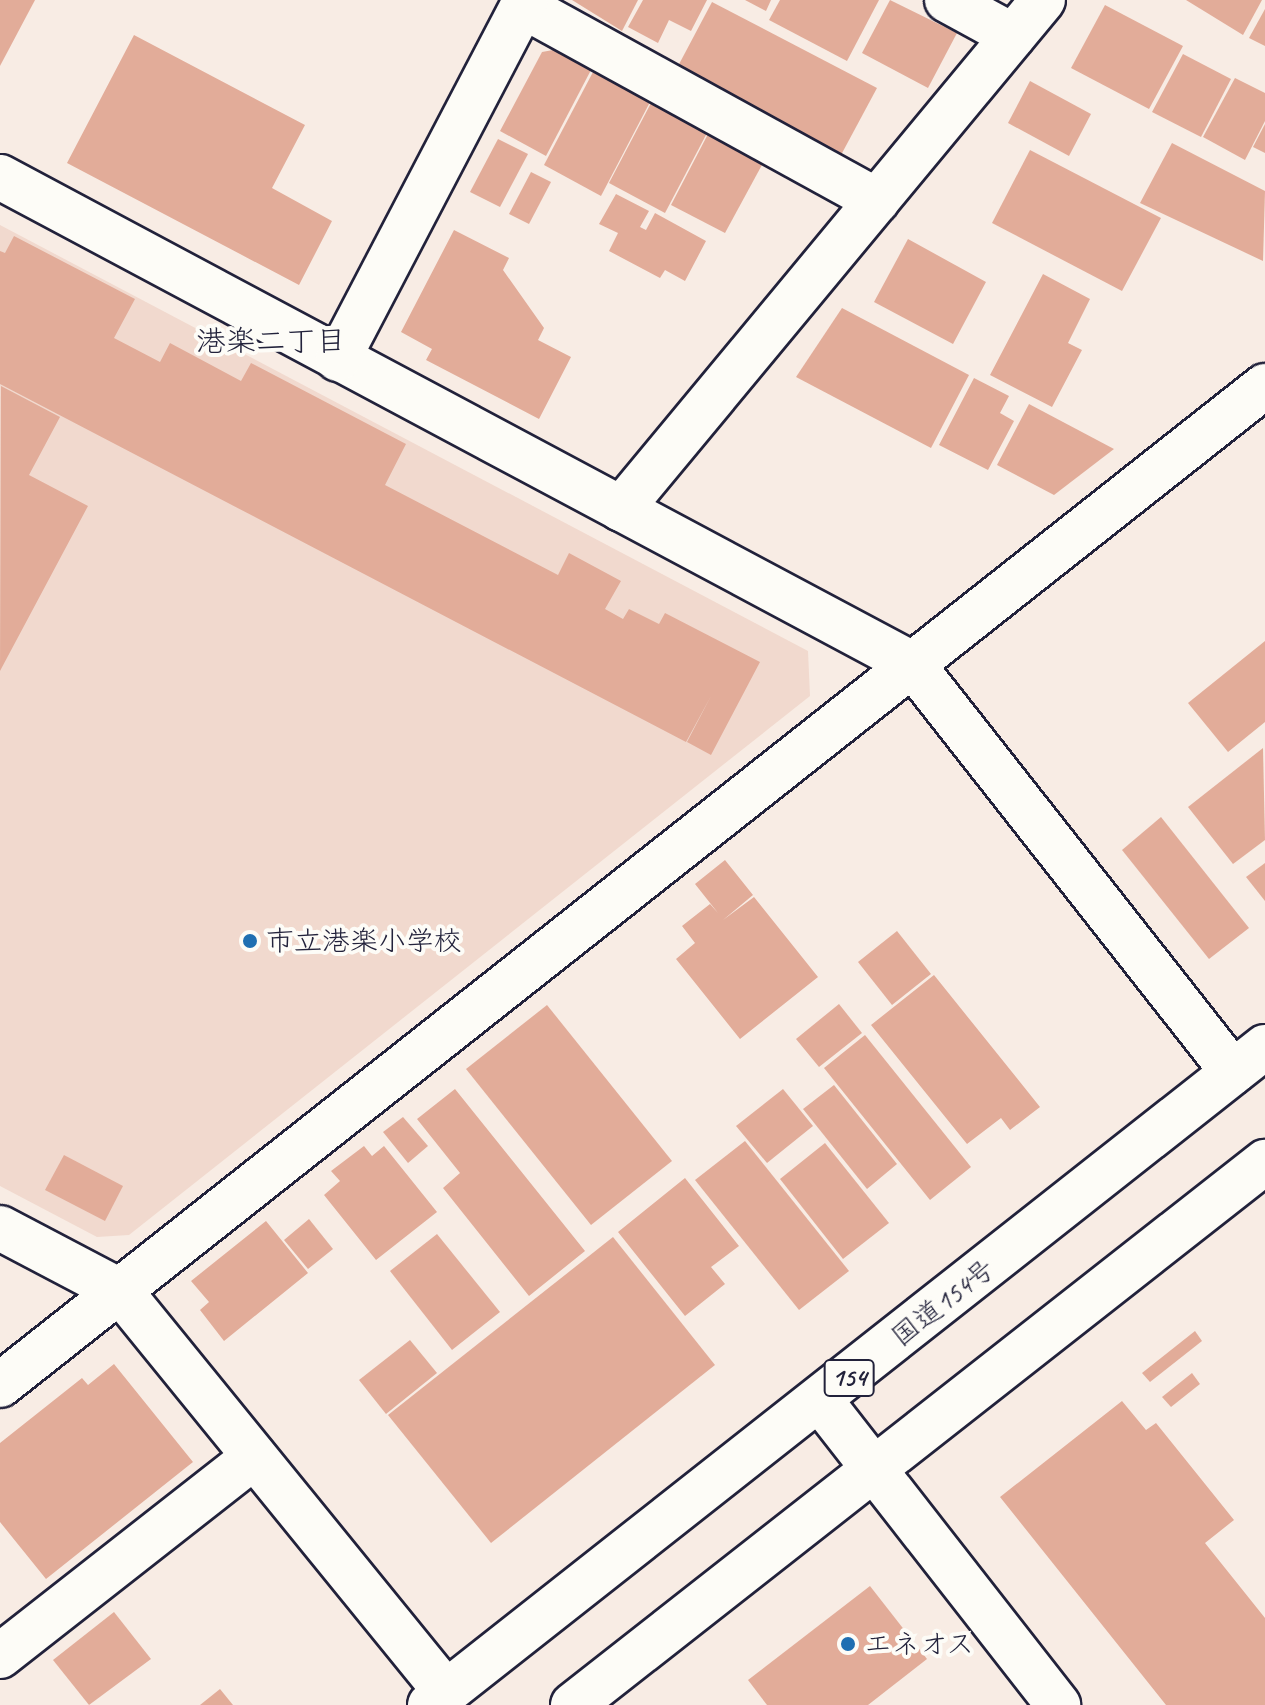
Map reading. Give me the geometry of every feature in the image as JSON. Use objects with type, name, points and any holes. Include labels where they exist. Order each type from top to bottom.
[{"type":"main road","points":[[947,0],[1013,36]]},
{"type":"main road","points":[[621,509],[1043,0]]},
{"type":"main road","points":[[338,359],[524,3],[877,201]]},
{"type":"main road","points":[[0,177],[912,664],[1249,1060]]},
{"type":"main road","points":[[0,1385],[1265,386]]},
{"type":"main road","name":"国道154号","points":[[438,1698],[1249,1060]]},
{"type":"main road","points":[[573,1705],[1265,1162]]},
{"type":"main road","points":[[0,1228],[120,1291],[254,1457],[438,1698]]},
{"type":"main road","points":[[820,1400],[1058,1705]]},
{"type":"main road","points":[[0,1656],[254,1457]]},
{"type":"shaded area","name":"市立港楽小学校","points":[[0,225],[808,651],[810,696],[129,1235],[97,1237],[0,1186]]},
{"type":"building","points":[[0,0],[35,0],[0,66]]},
{"type":"building","points":[[572,0],[638,0],[622,31]]},
{"type":"building","points":[[643,0],[707,0],[691,31],[669,20],[658,43],[628,27]]},
{"type":"building","points":[[745,0],[771,0],[766,11]]},
{"type":"building","points":[[780,0],[879,0],[847,61],[769,20]]},
{"type":"building","points":[[890,0],[957,33],[928,88],[862,53]]},
{"type":"building","points":[[1186,0],[1262,0],[1243,35]]},
{"type":"building","points":[[712,2],[877,88],[841,155],[677,68]]},
{"type":"building","points":[[1105,5],[1183,46],[1149,109],[1071,68]]},
{"type":"building","points":[[1265,9],[1265,46],[1249,38]]},
{"type":"building","points":[[134,35],[305,125],[272,188],[332,221],[299,285],[67,163]]},
{"type":"building","points":[[553,50],[591,70],[546,156],[500,131],[542,52]]},
{"type":"building","points":[[1183,54],[1231,79],[1201,137],[1152,112]]},
{"type":"building","points":[[593,72],[650,102],[601,196],[544,165]]},
{"type":"building","points":[[1235,78],[1265,93],[1265,121],[1245,160],[1203,137]]},
{"type":"building","points":[[1030,81],[1091,114],[1069,156],[1008,123]]},
{"type":"building","points":[[651,103],[707,133],[665,213],[609,183]]},
{"type":"building","points":[[1265,124],[1265,153],[1253,147]]},
{"type":"building","points":[[708,134],[763,163],[725,233],[671,205]]},
{"type":"building","points":[[498,139],[528,154],[500,207],[470,192]]},
{"type":"building","points":[[1172,143],[1265,191],[1263,261],[1140,203]]},
{"type":"building","points":[[1030,150],[1161,218],[1122,291],[992,223]]},
{"type":"building","points":[[531,172],[551,182],[529,224],[509,214]]},
{"type":"building","points":[[616,194],[649,211],[640,227],[646,230],[655,213],[706,241],[685,281],[665,270],[660,278],[609,251],[618,233],[599,224]]},
{"type":"building","points":[[454,230],[509,258],[503,270],[544,328],[538,340],[571,357],[539,419],[426,360],[432,349],[401,332]]},
{"type":"building","points":[[14,236],[135,299],[114,338],[160,362],[170,343],[241,381],[251,363],[406,444],[385,485],[558,575],[569,553],[621,581],[605,609],[623,619],[629,609],[659,624],[665,613],[760,662],[711,755],[687,742],[711,696],[686,742],[0,384],[0,251],[5,253]]},
{"type":"building","points":[[908,239],[986,282],[953,344],[874,302]]},
{"type":"building","points":[[1043,274],[1090,299],[1068,343],[1082,350],[1052,407],[990,375]]},
{"type":"building","points":[[842,308],[969,375],[931,448],[796,377]]},
{"type":"building","points":[[974,378],[1009,396],[1000,413],[1014,421],[988,470],[939,445]]},
{"type":"building","points":[[1,386],[60,417],[29,475],[88,506],[0,671]]},
{"type":"building","points":[[1029,404],[1114,449],[1054,495],[997,465]]},
{"type":"building","points":[[1265,641],[1265,722],[1228,752],[1188,703]]},
{"type":"building","points":[[1263,748],[1265,840],[1233,864],[1188,807]]},
{"type":"building","points":[[1161,817],[1249,928],[1209,959],[1122,850]]},
{"type":"building","points":[[725,860],[753,895],[723,920],[754,897],[818,977],[740,1039],[676,959],[695,943],[682,926],[710,904],[718,913],[695,884]]},
{"type":"building","points":[[1265,863],[1265,901],[1246,877]]},
{"type":"building","points":[[897,931],[931,974],[892,1005],[858,962]]},
{"type":"building","points":[[934,975],[1040,1107],[1010,1130],[1001,1118],[967,1144],[871,1025]]},
{"type":"building","points":[[839,1004],[862,1033],[819,1067],[796,1039]]},
{"type":"building","points":[[547,1005],[672,1161],[591,1225],[466,1069]]},
{"type":"building","points":[[865,1035],[971,1167],[930,1200],[824,1068]]},
{"type":"building","points":[[834,1085],[897,1164],[867,1189],[803,1109]]},
{"type":"building","points":[[455,1089],[585,1251],[529,1296],[443,1188],[460,1173],[417,1119]]},
{"type":"building","points":[[783,1089],[813,1126],[767,1163],[736,1126]]},
{"type":"building","points":[[403,1117],[428,1146],[408,1163],[383,1132]]},
{"type":"building","points":[[745,1141],[849,1271],[799,1310],[695,1180]]},
{"type":"building","points":[[825,1143],[889,1223],[843,1259],[780,1179]]},
{"type":"building","points":[[364,1146],[372,1156],[384,1146],[437,1212],[376,1260],[324,1195],[340,1181],[331,1171]]},
{"type":"building","points":[[64,1155],[123,1186],[105,1221],[45,1190]]},
{"type":"building","points":[[685,1178],[739,1246],[711,1267],[725,1284],[685,1316],[618,1232]]},
{"type":"building","points":[[309,1219],[333,1249],[308,1269],[284,1240]]},
{"type":"building","points":[[266,1221],[308,1273],[224,1341],[200,1310],[209,1302],[191,1281]]},
{"type":"building","points":[[437,1234],[500,1312],[452,1350],[390,1271]]},
{"type":"building","points":[[613,1237],[715,1365],[491,1543],[388,1415]]},
{"type":"building","points":[[1195,1331],[1202,1341],[1150,1382],[1142,1373]]},
{"type":"building","points":[[410,1340],[437,1373],[386,1414],[359,1380]]},
{"type":"building","points":[[114,1364],[193,1462],[46,1579],[0,1522],[0,1443],[82,1378],[88,1385]]},
{"type":"building","points":[[1192,1373],[1200,1384],[1171,1407],[1162,1397]]},
{"type":"building","points":[[1122,1401],[1146,1430],[1156,1423],[1234,1520],[1205,1543],[1265,1618],[1265,1705],[1166,1705],[1000,1497]]},
{"type":"building","points":[[870,1586],[927,1659],[868,1705],[767,1705],[748,1680]]},
{"type":"building","points":[[114,1612],[151,1659],[89,1705],[53,1660]]},
{"type":"building","points":[[220,1689],[233,1705],[200,1705]]},
{"type":"place","name":"市立港楽小学校","points":[[250,941]]},
{"type":"place","name":"エネオス","points":[[848,1644]]},
{"type":"district","name":"港楽二丁目","points":[[271,341]]}]
